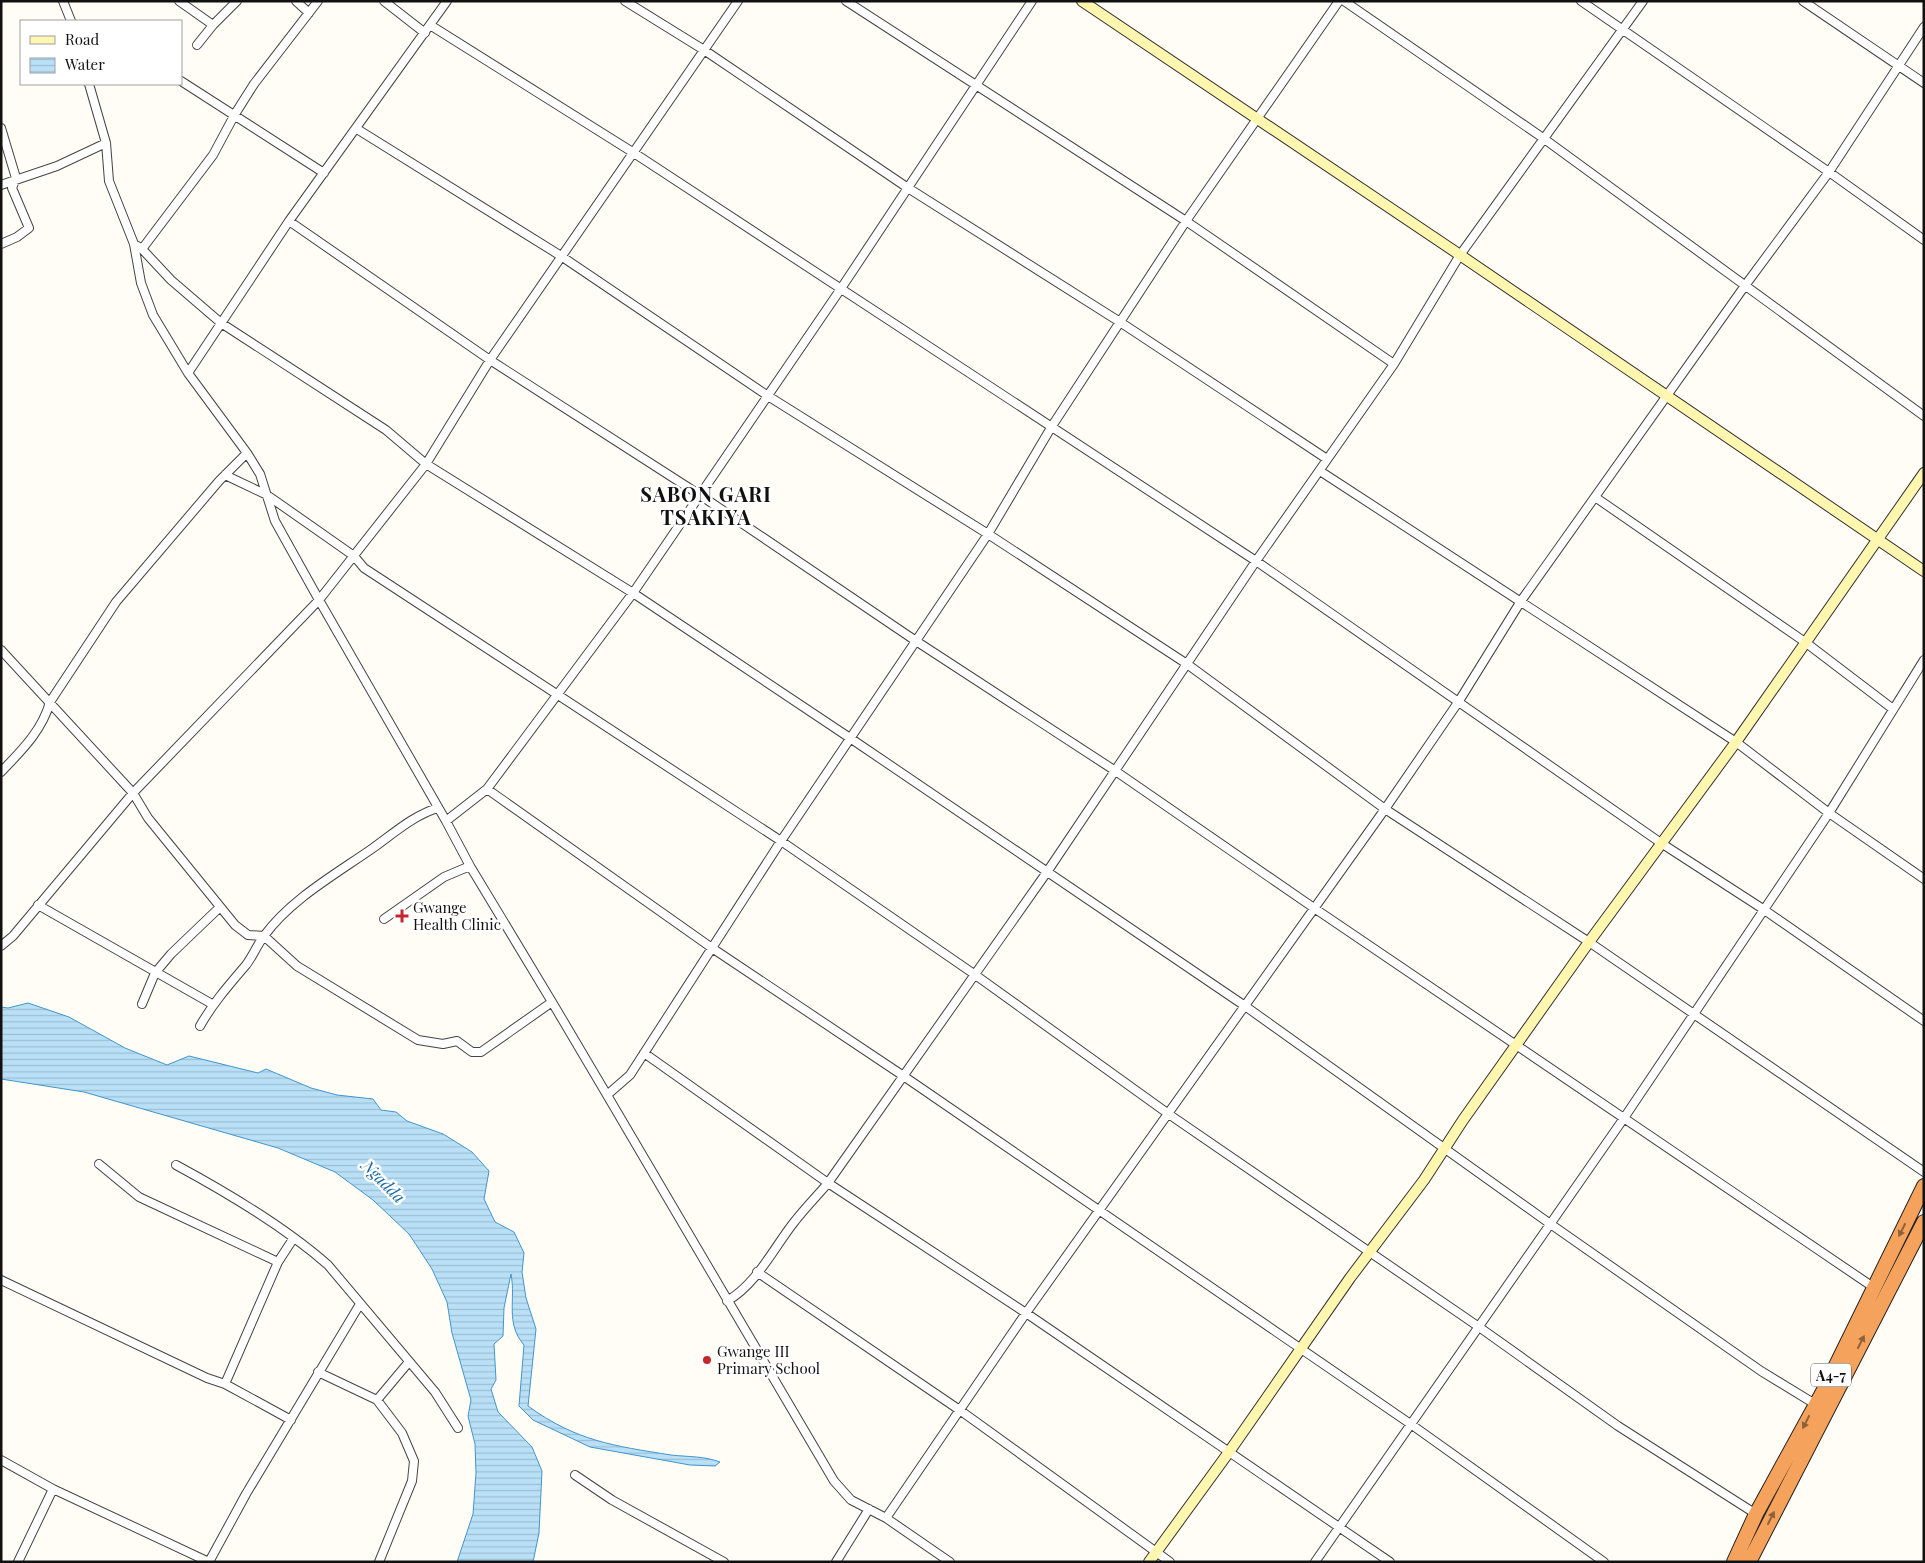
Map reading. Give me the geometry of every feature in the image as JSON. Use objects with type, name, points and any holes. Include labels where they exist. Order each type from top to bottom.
[{"type":"highway","name":"A4-7","points":[[1734,1562],[1756,1514],[1815,1404],[1924,1186]]},
{"type":"highway","name":"A4-7","points":[[1749,1562],[1885,1294],[1924,1222]]},
{"type":"main road","points":[[1082,1],[1460,254],[1924,571]]},
{"type":"main road","points":[[1149,1562],[1229,1452],[1300,1347],[1369,1251],[1424,1180],[1444,1148],[1589,942],[1736,742],[1924,473]]},
{"type":"street","points":[[63,1],[71,20]]},
{"type":"street","points":[[179,1],[213,26]]},
{"type":"street","points":[[197,45],[237,1]]},
{"type":"street","points":[[296,1],[309,13]]},
{"type":"street","points":[[142,249],[213,155],[254,84],[318,1]]},
{"type":"street","points":[[384,1],[425,33]]},
{"type":"street","points":[[188,373],[289,221],[358,128],[447,1]]},
{"type":"street","points":[[625,1],[704,50],[908,188],[1120,322],[1328,459]]},
{"type":"street","points":[[1,946],[13,936],[133,793],[319,600],[426,464],[490,360],[738,1]]},
{"type":"street","points":[[846,1],[975,87],[1186,221],[1394,364]]},
{"type":"street","points":[[446,820],[487,789],[633,593],[840,290],[1032,1]]},
{"type":"street","points":[[607,1095],[630,1075],[781,842],[988,534],[1052,426],[1186,221],[1259,119],[1339,1]]},
{"type":"street","points":[[1344,1],[1543,138],[1744,287],[1924,416]]},
{"type":"street","points":[[1581,1],[1924,240]]},
{"type":"street","points":[[727,1301],[738,1295],[758,1272],[794,1222],[828,1183],[902,1075],[1047,872],[1256,561],[1394,364],[1460,254],[1643,1]]},
{"type":"street","points":[[1803,1],[1924,83]]},
{"type":"street","points":[[430,24],[634,153],[840,290],[1052,426],[1256,561],[1661,843],[1763,909],[1924,1021]]},
{"type":"street","points":[[886,1518],[961,1412],[1026,1313],[1170,1115],[1314,908],[1385,810],[1521,601],[1744,287],[1829,172],[1924,27]]},
{"type":"street","points":[[182,82],[324,173]]},
{"type":"street","points":[[89,85],[106,143],[109,181],[134,244],[141,283],[153,315],[188,373],[247,453],[260,474],[276,520],[319,600],[446,820],[470,866],[834,1480],[851,1500],[886,1518],[950,1562]]},
{"type":"street","points":[[1,128],[16,178],[12,188],[29,228],[17,237],[1,244]]},
{"type":"street","points":[[358,128],[561,256],[768,396],[988,534],[1187,664],[1385,810],[1589,942],[1692,1014],[1886,1144],[1924,1172]]},
{"type":"street","points":[[1,185],[16,178],[58,166],[106,143]]},
{"type":"street","points":[[289,221],[490,360],[700,495],[916,641],[1114,770],[1314,908],[1885,1294]]},
{"type":"street","points":[[134,244],[142,249],[171,280],[221,323],[386,430],[426,464],[633,593],[850,738],[1245,1006],[1549,1224],[1761,1371],[1815,1404]]},
{"type":"street","points":[[1,772],[36,734],[46,715],[50,702],[116,602],[225,475],[247,453]]},
{"type":"street","points":[[1320,471],[1736,742],[1829,813],[1924,879]]},
{"type":"street","points":[[225,475],[267,495],[354,556],[364,568],[556,696],[781,842],[974,974],[1170,1115],[1479,1327],[1618,1426],[1756,1514]]},
{"type":"street","points":[[1595,497],[1805,642],[1892,709]]},
{"type":"street","points":[[1,650],[133,793],[148,818],[219,908],[235,925],[248,935],[264,936],[297,966],[383,1020],[418,1040],[427,1043],[444,1044],[457,1041],[472,1052],[481,1052],[552,1002]]},
{"type":"street","points":[[1315,1562],[1624,1118],[1692,1014],[1829,813],[1924,660]]},
{"type":"street","points":[[487,789],[712,948],[902,1075],[1412,1424],[1604,1562]]},
{"type":"street","points":[[200,1026],[212,1004],[253,957],[264,936],[310,892],[426,811],[438,808]]},
{"type":"street","points":[[384,919],[444,877],[470,866]]},
{"type":"street","points":[[38,905],[212,1004]]},
{"type":"street","points":[[142,1004],[155,973],[171,954],[219,908]]},
{"type":"street","points":[[644,1053],[828,1183],[1026,1313],[1390,1562]]},
{"type":"street","points":[[99,1164],[139,1197],[278,1262]]},
{"type":"street","points":[[176,1165],[310,1249],[328,1265],[408,1363],[435,1392],[458,1428]]},
{"type":"street","points":[[225,1384],[278,1262],[293,1239]]},
{"type":"street","points":[[758,1272],[961,1412],[1170,1562]]},
{"type":"street","points":[[1,1280],[206,1378],[225,1384],[291,1420]]},
{"type":"street","points":[[1,1460],[54,1489],[209,1562],[246,1494],[360,1304]]},
{"type":"street","points":[[377,1400],[408,1363]]},
{"type":"street","points":[[318,1372],[377,1400],[402,1433],[414,1461],[415,1471],[380,1562]]},
{"type":"street","points":[[575,1475],[612,1500],[724,1562]]},
{"type":"street","points":[[18,1562],[54,1489]]},
{"type":"street","points":[[836,1562],[869,1509]]},
{"type":"water","name":"Ngadda","points":[[28,1003],[69,1017],[125,1048],[167,1065],[189,1056],[258,1073],[266,1069],[311,1088],[337,1095],[373,1099],[381,1110],[396,1112],[407,1121],[443,1134],[472,1152],[489,1171],[484,1199],[495,1222],[514,1232],[524,1253],[522,1272],[526,1298],[536,1329],[528,1406],[546,1418],[579,1435],[613,1445],[720,1462],[715,1466],[690,1465],[590,1447],[533,1420],[519,1406],[524,1345],[518,1337],[513,1320],[511,1274],[504,1308],[503,1336],[494,1344],[496,1380],[491,1389],[498,1412],[532,1447],[542,1471],[539,1533],[533,1562],[457,1562],[473,1514],[476,1473],[475,1444],[468,1416],[471,1400],[452,1333],[447,1302],[432,1269],[409,1234],[373,1200],[335,1172],[278,1148],[84,1092],[1,1079],[1,1007],[8,1008]]},
{"type":"place","name":"Gwange Health Clinic","points":[[402,916]]},
{"type":"place","name":"Gwange III Primary School","points":[[707,1360]]},
{"type":"district","name":"SABON GARI TSAKIYA","points":[[706,504]]}]
